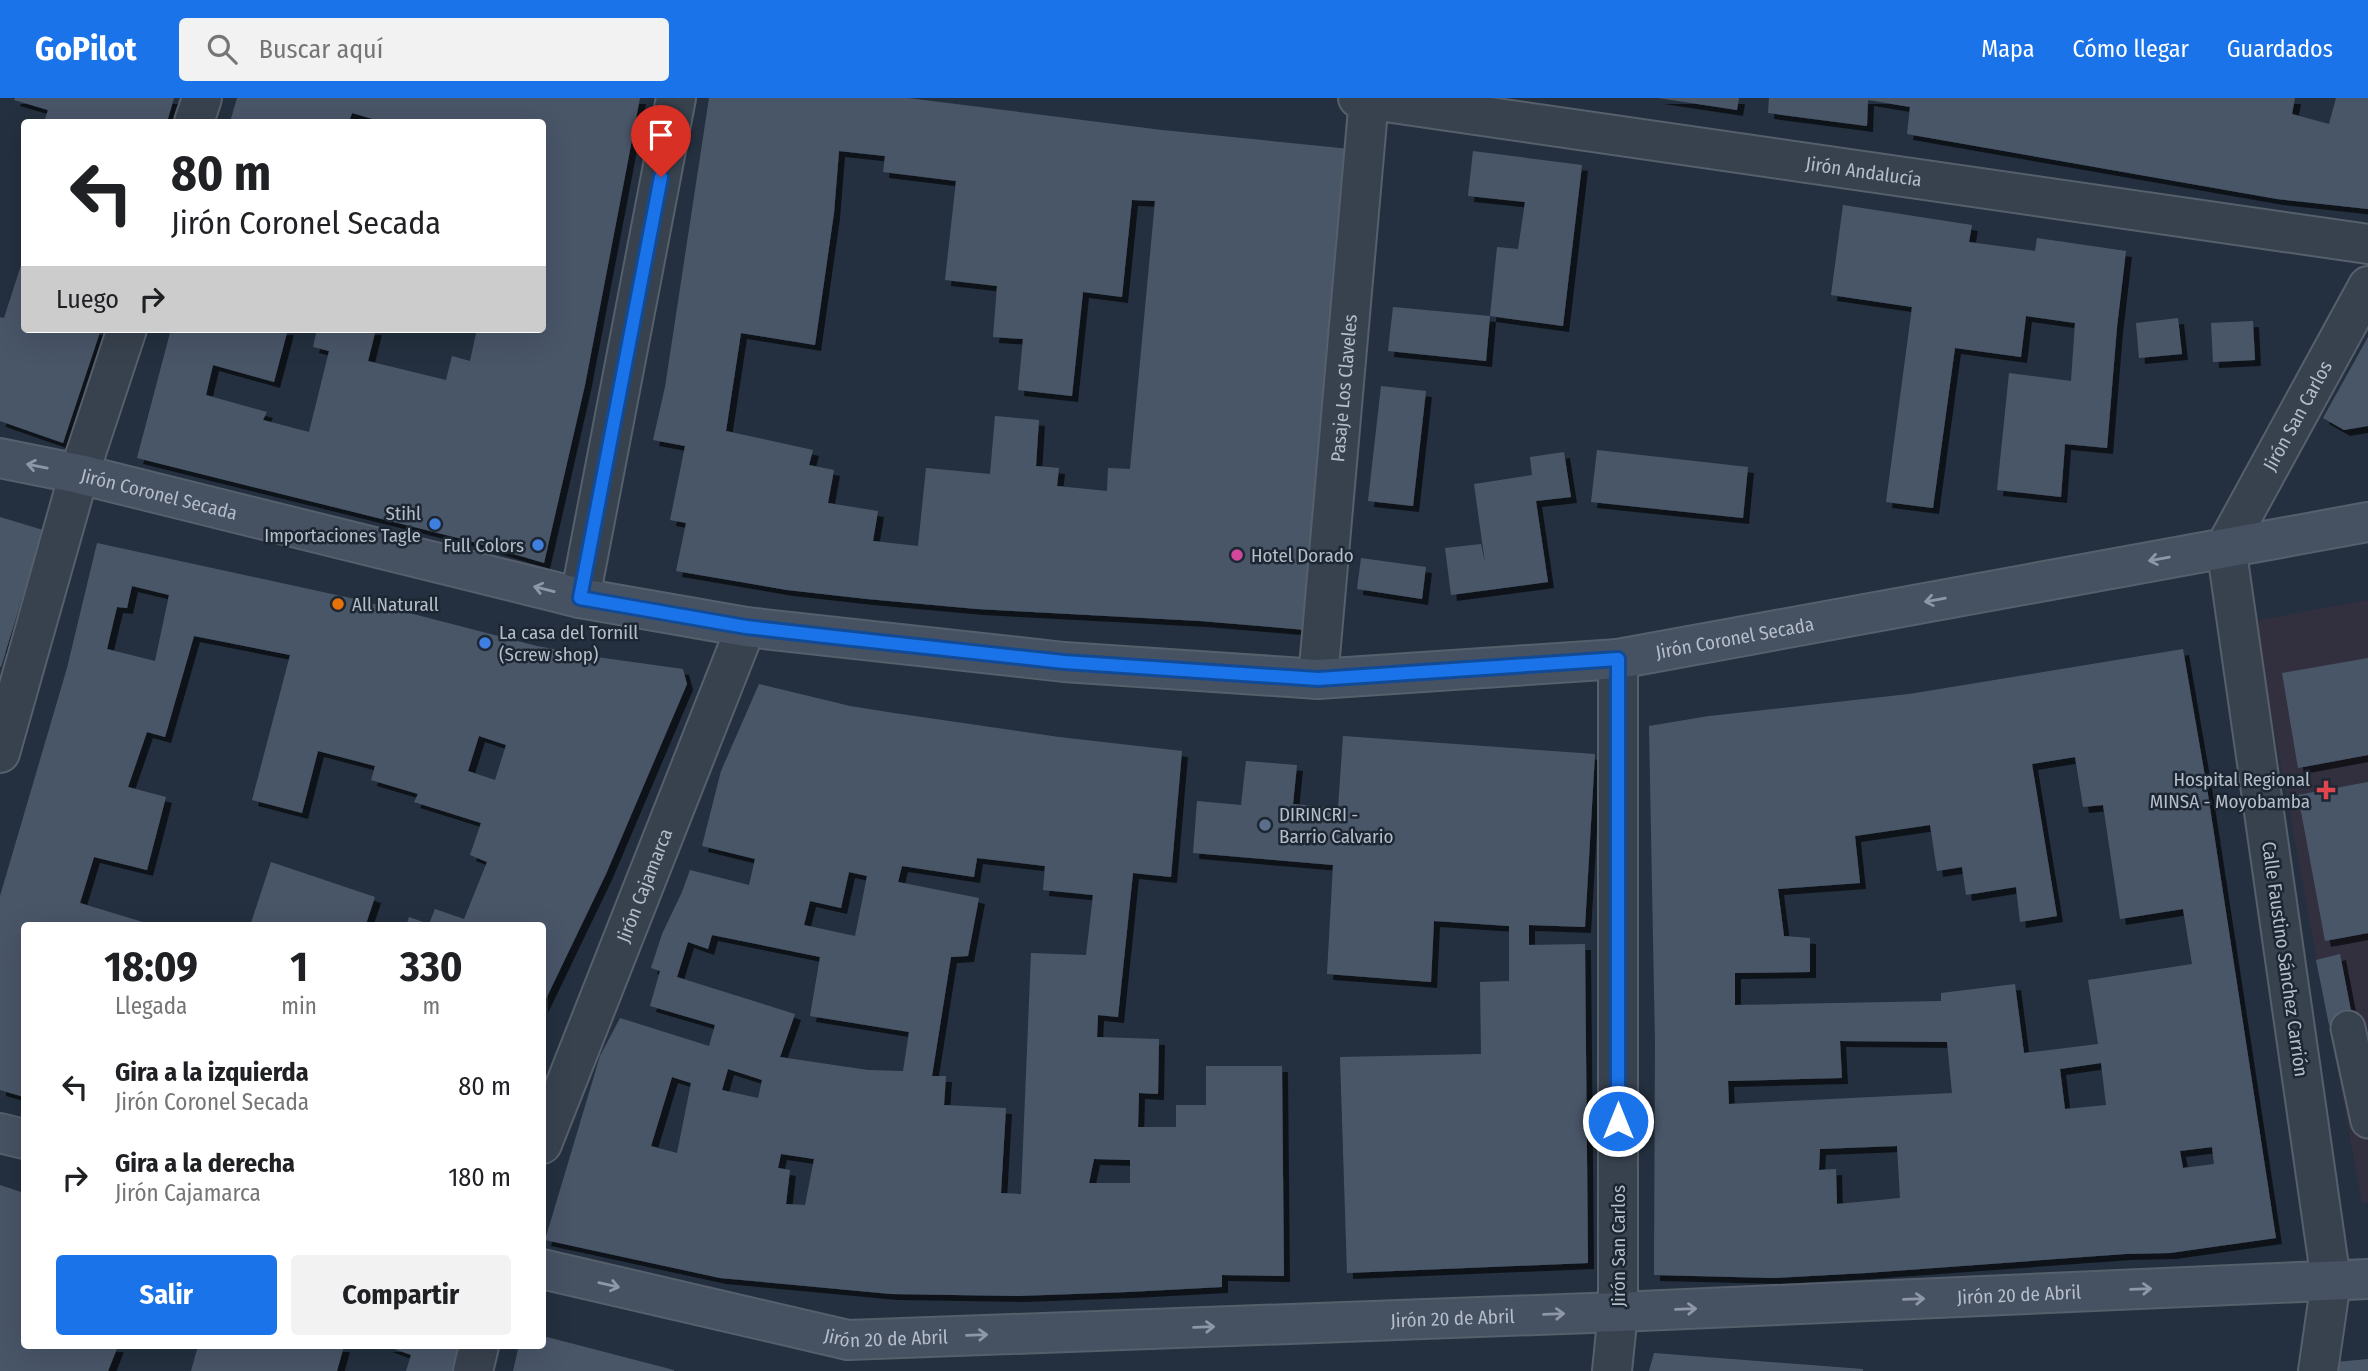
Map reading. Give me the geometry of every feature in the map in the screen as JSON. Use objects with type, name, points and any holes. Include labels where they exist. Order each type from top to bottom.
[{"type":"main road","name":"Jirón Coronel Secada","points":[[0,458],[79,474],[580,598],[746,627],[1064,662],[1318,679],[1618,659],[2368,522]]},
{"type":"main road","points":[[0,1133],[21,1138]]},
{"type":"main road","name":"Jirón 20 de Abril","points":[[546,1270],[848,1340],[1618,1312],[2350,1280]]},
{"type":"street","points":[[195,119],[202,98]]},
{"type":"street","points":[[580,598],[676,98]]},
{"type":"street","name":"Jirón Andalucía","points":[[1366,98],[2368,244]]},
{"type":"street","name":"Pasaje Los Claveles","points":[[1318,679],[1366,98]]},
{"type":"street","name":"Jirón San Carlos","points":[[2226,546],[2368,286]]},
{"type":"street","points":[[0,752],[79,474],[126,333]]},
{"type":"street","name":"Calle Faustino Sánchez Carrión","points":[[2226,546],[2350,1280],[2318,1371]]},
{"type":"street","name":"Jirón Cajamarca","points":[[546,1134],[746,627]]},
{"type":"street","name":"Jirón San Carlos","points":[[1612,1371],[1618,1312],[1618,659]]},
{"type":"street","points":[[2348,1028],[2368,1121]]},
{"type":"street","points":[[474,1371],[478,1349]]},
{"type":"shaded area","name":"Hospital Regional MINSA - Moyobamba","points":[[2368,600],[2368,1202],[2362,1203],[2254,621]]},
{"type":"building","points":[[174,98],[168,119],[45,119],[48,110],[14,100]]},
{"type":"building","points":[[237,98],[640,98],[585,385],[544,563],[466,540],[137,458],[170,333],[287,333],[274,382],[213,365],[206,395],[267,412],[263,420],[309,432],[329,351],[313,347],[316,333],[375,333],[368,361],[446,380],[452,356],[470,361],[476,333],[546,333],[546,119],[373,119],[352,113],[350,119],[231,119]]},
{"type":"building","points":[[709,98],[908,98],[1162,130],[1350,149],[1306,630],[1200,621],[977,609],[867,599],[787,590],[676,571],[686,523],[670,520],[685,446],[653,440],[665,387]],"holes":[[[839,151],[885,156],[883,172],[956,181],[945,280],[997,286],[993,337],[1023,339],[1018,390],[1072,396],[1083,292],[1122,297],[1132,200],[1155,201],[1130,469],[1108,468],[1107,491],[1057,486],[1059,468],[1036,466],[1039,420],[995,416],[990,474],[926,468],[918,546],[873,541],[878,511],[828,503],[834,470],[809,465],[813,450],[726,431],[741,333],[815,345],[834,213]]]},
{"type":"building","points":[[1658,98],[1739,98],[1737,110]]},
{"type":"building","points":[[1769,98],[2295,98],[2292,114],[2329,124],[2336,98],[2368,98],[2368,209],[2277,199],[1907,134],[1910,107],[1868,100],[1867,126],[1768,113]]},
{"type":"building","points":[[1473,151],[1582,165],[1563,326],[1490,316],[1497,247],[1518,249],[1525,202],[1468,196]]},
{"type":"building","points":[[1843,205],[1972,225],[1969,242],[2035,251],[2037,238],[2126,251],[2107,448],[2065,444],[2061,497],[1997,490],[2009,373],[2071,381],[2075,323],[2026,316],[2021,357],[1955,348],[1933,508],[1886,502],[1912,307],[1831,295]]},
{"type":"building","points":[[21,265],[21,333],[100,333],[63,443],[0,421],[0,317],[4,318]]},
{"type":"building","points":[[1393,307],[1490,316],[1486,361],[1388,351]]},
{"type":"building","points":[[2178,318],[2182,354],[2139,358],[2136,323]]},
{"type":"building","points":[[2253,321],[2255,360],[2213,362],[2211,323]]},
{"type":"building","points":[[2368,337],[2368,426],[2344,430],[2323,418]]},
{"type":"building","points":[[1381,386],[1426,391],[1413,506],[1368,501]]},
{"type":"building","points":[[1597,450],[1748,467],[1743,518],[1591,502]]},
{"type":"building","points":[[1564,452],[1571,497],[1536,501],[1548,582],[1451,595],[1445,548],[1481,544],[1485,563],[1474,484],[1532,475],[1530,457]]},
{"type":"building","points":[[0,517],[43,530],[1,667],[0,667]]},
{"type":"building","points":[[97,543],[355,599],[537,646],[683,669],[687,684],[606,874],[546,999],[546,922],[430,922],[435,909],[464,919],[487,862],[470,855],[481,823],[414,802],[418,794],[371,780],[375,766],[318,751],[302,813],[252,800],[290,655],[194,636],[165,737],[147,732],[128,787],[166,797],[147,870],[94,857],[80,903],[143,922],[21,922],[21,1096],[0,1090],[0,896],[67,668]],"holes":[[[132,586],[169,595],[155,661],[107,649],[117,607],[127,608]],[[479,736],[506,745],[495,780],[468,771]]]},
{"type":"building","points":[[1361,558],[1426,567],[1422,599],[1357,589]]},
{"type":"building","points":[[2183,649],[2276,1238],[2170,1253],[1866,1273],[1774,1278],[1654,1275],[1655,1042],[1649,726],[1709,716],[1909,694]],"holes":[[[2075,757],[2083,807],[2103,805],[2120,919],[2183,909],[2192,964],[2088,980],[2098,1044],[2024,1053],[2015,984],[1941,993],[1941,1001],[1735,1005],[1735,973],[1810,972],[1810,938],[1784,936],[1778,889],[1860,883],[1855,836],[1930,825],[1937,871],[1962,867],[1966,895],[2016,887],[2020,922],[2057,916],[2032,764]],[[1840,1041],[1947,1042],[1952,1093],[1729,1104],[1728,1081],[1842,1078]],[[2101,1063],[2106,1105],[2065,1109],[2060,1069]],[[1897,1146],[1900,1198],[1837,1204],[1836,1169],[1819,1170],[1820,1149]],[[2212,1147],[2214,1164],[2183,1168],[2180,1151]]]},
{"type":"building","points":[[2368,658],[2368,755],[2298,768],[2282,673]]},
{"type":"building","points":[[759,684],[850,706],[894,713],[1059,737],[1182,751],[1171,877],[1133,873],[1118,1017],[1098,1015],[1097,1037],[1159,1039],[1158,1094],[1139,1093],[1138,1127],[1176,1127],[1176,1105],[1206,1105],[1206,1066],[1282,1066],[1284,1276],[1222,1275],[1222,1287],[1128,1292],[1018,1296],[891,1294],[720,1278],[546,1240],[600,1056],[620,1018],[709,1046],[715,1025],[650,1006],[660,971],[651,968],[662,934],[690,870],[749,885],[755,859],[702,846],[721,771]],"holes":[[[977,858],[1045,866],[1043,890],[1093,895],[1086,955],[1031,953],[1021,1194],[1001,1193],[1006,1108],[944,1105],[946,1076],[932,1076],[951,957],[968,956],[979,898],[898,882],[902,866],[974,877]],[[849,872],[867,876],[855,936],[804,925],[810,901],[841,908]],[[712,935],[820,957],[810,1016],[909,1032],[903,1071],[868,1070],[780,1057],[795,1014],[677,977],[688,942],[708,949]],[[728,1069],[762,1080],[758,1098],[722,1090]],[[672,1077],[691,1083],[677,1153],[651,1146]],[[781,1154],[814,1159],[805,1205],[786,1204],[790,1170],[778,1168]],[[1094,1159],[1130,1160],[1130,1183],[1089,1183]]]},
{"type":"building","points":[[1343,736],[1595,754],[1585,927],[1529,925],[1529,945],[1585,944],[1588,1263],[1347,1273],[1340,1057],[1481,1054],[1480,982],[1509,981],[1509,926],[1434,921],[1431,982],[1327,974],[1333,865],[1193,853],[1197,801],[1241,805],[1246,761],[1297,765],[1293,804],[1338,808]]},
{"type":"building","points":[[2368,782],[2368,933],[2325,941],[2298,795]]},
{"type":"building","points":[[271,862],[375,897],[367,922],[251,922]]},
{"type":"building","points":[[409,917],[423,922],[407,922]]},
{"type":"building","points":[[2340,954],[2353,1021],[2329,1025],[2316,960]]},
{"type":"building","points":[[0,1185],[21,1192],[21,1349],[117,1349],[108,1371],[0,1371]]},
{"type":"building","points":[[546,1337],[674,1371],[513,1371],[518,1349],[546,1349]]},
{"type":"building","points":[[197,1349],[343,1349],[337,1371],[191,1371]]},
{"type":"building","points":[[394,1349],[461,1349],[454,1371],[406,1371],[411,1355]]},
{"type":"building","points":[[1654,1353],[1863,1369],[1863,1371],[1649,1371]]},
{"type":"building","points":[[2368,1359],[2368,1371],[2336,1371],[2336,1362]]},
{"type":"place","name":"Stihl Importaciones Tagle","points":[[435,524]]},
{"type":"place","name":"Full Colors","points":[[538,545]]},
{"type":"place","name":"Hotel Dorado","points":[[1237,555]]},
{"type":"place","name":"All Naturall","points":[[338,604]]},
{"type":"place","name":"La casa del Tornill (Screw shop)","points":[[485,643]]},
{"type":"place","name":"Hospital Regional MINSA - Moyobamba","points":[[2326,790]]},
{"type":"place","name":"DIRINCRI - Barrio Calvario","points":[[1265,825]]},
{"type":"route","points":[[661,177],[580,598],[746,627],[825,636],[1064,662],[1318,679],[1618,659],[1618,1121]]}]
